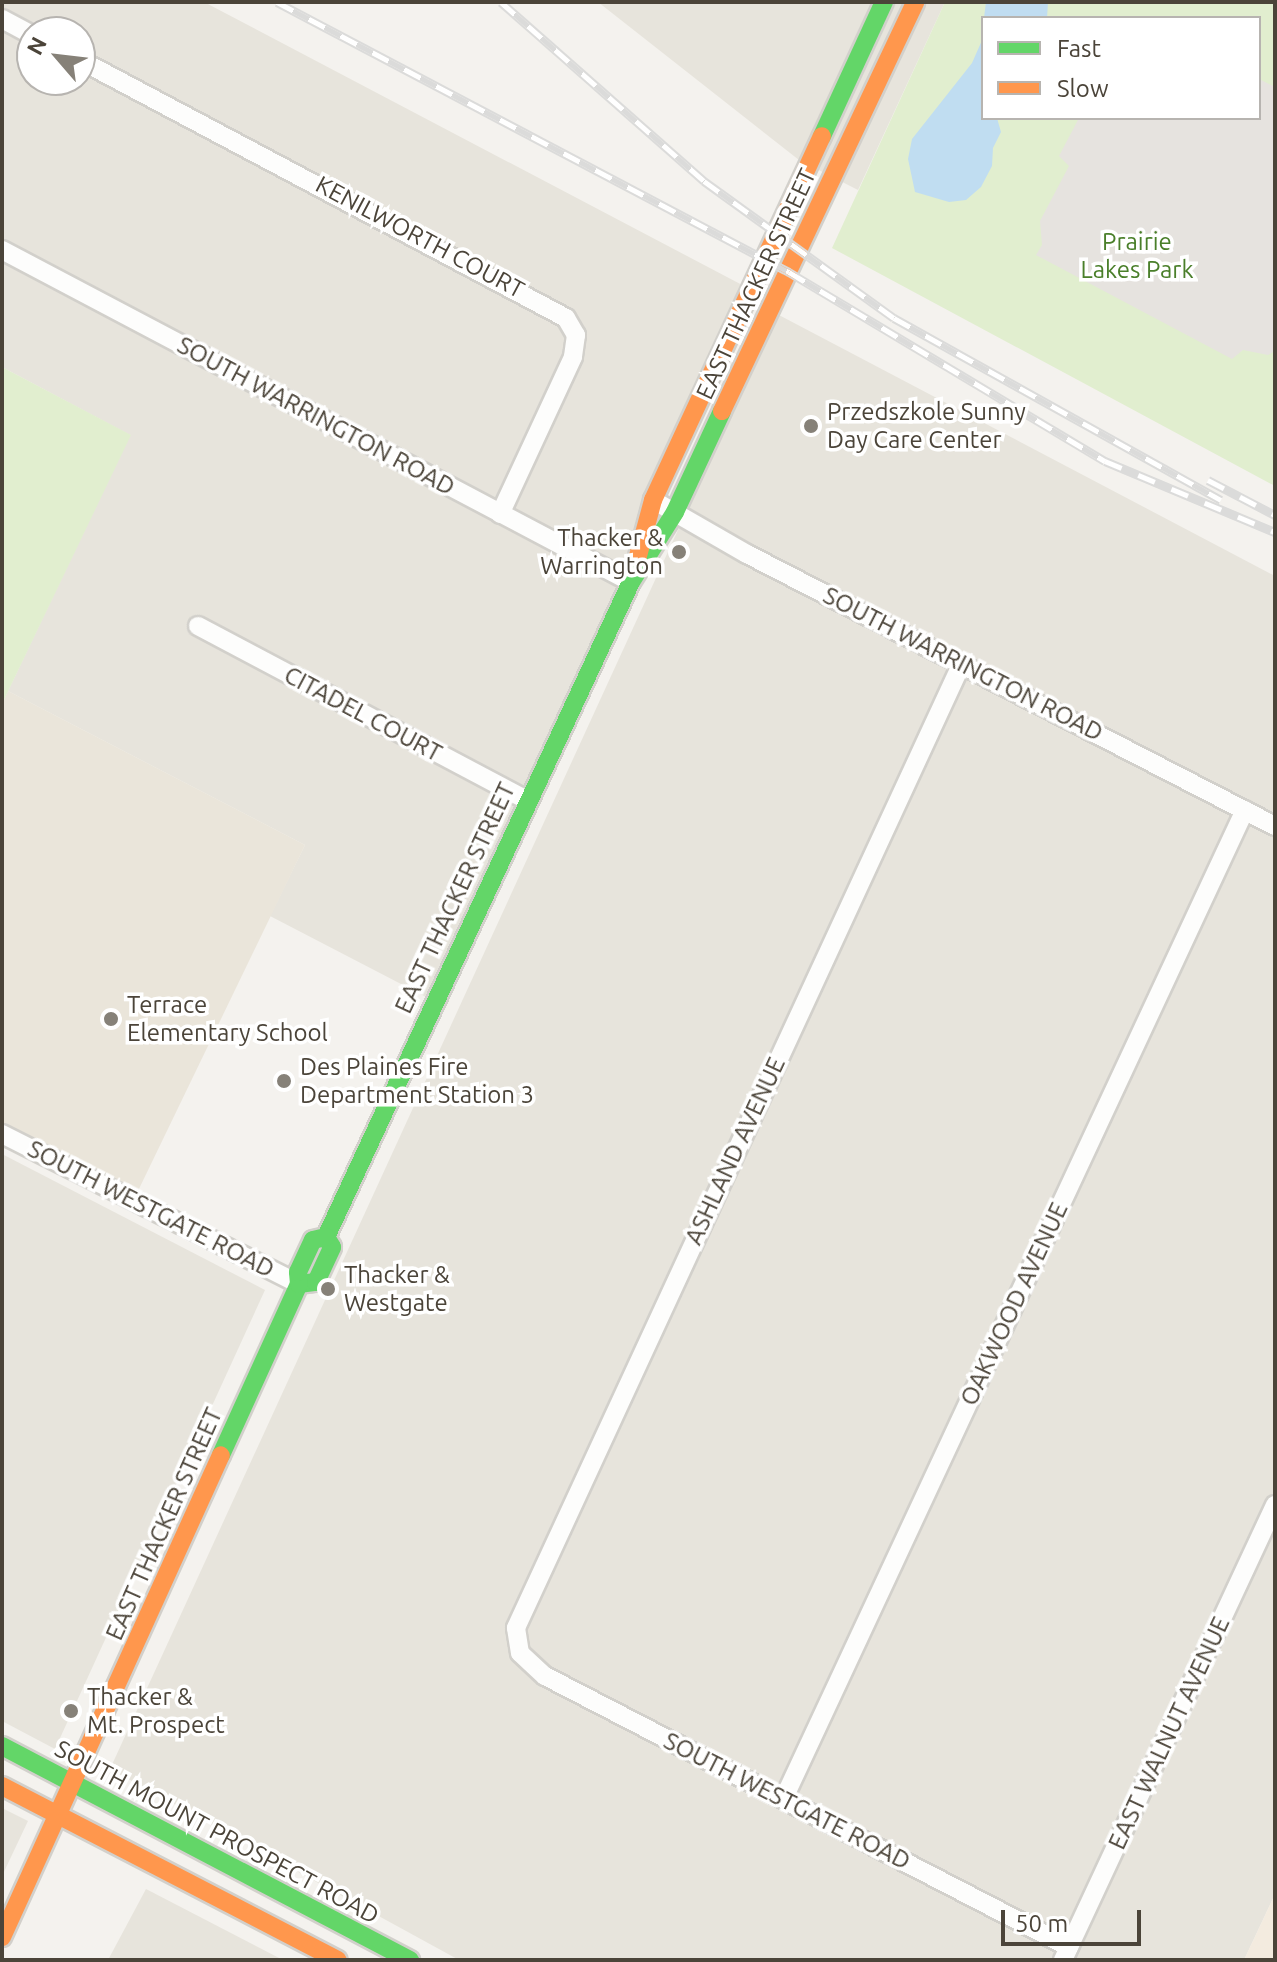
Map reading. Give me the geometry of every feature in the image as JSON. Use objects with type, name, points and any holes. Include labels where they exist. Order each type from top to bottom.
[{"type":"main road","name":"EAST THACKER STREET","points":[[631,582],[653,500],[884,2]]},
{"type":"main road","name":"EAST THACKER STREET","points":[[2,1937],[299,1284],[298,1272],[313,1240],[326,1237],[631,582],[675,512],[915,2]]},
{"type":"main road","name":"SOUTH MOUNT PROSPECT ROAD","points":[[2,1746],[410,1960]]},
{"type":"main road","points":[[2,1786],[338,1960]]},
{"type":"street","name":"KENILWORTH COURT","points":[[96,68],[566,318],[576,335],[573,357],[500,514]]},
{"type":"street","name":"SOUTH WARRINGTON ROAD","points":[[2,250],[631,582]]},
{"type":"street","name":"SOUTH WARRINGTON ROAD","points":[[653,500],[1275,826]]},
{"type":"street","name":"CITADEL COURT","points":[[198,626],[528,801]]},
{"type":"street","name":"ASHLAND AVENUE","points":[[517,1642],[519,1614],[962,663]]},
{"type":"street","name":"OAKWOOD AVENUE","points":[[784,1798],[1245,810]]},
{"type":"street","name":"SOUTH WESTGATE ROAD","points":[[2,1134],[299,1284]]},
{"type":"street","name":"EAST WALNUT AVENUE","points":[[1066,1954],[1275,1505]]},
{"type":"street","name":"SOUTH WESTGATE ROAD","points":[[517,1642],[526,1662],[545,1676],[784,1798],[1066,1954]]},
{"type":"shaded area","points":[[2,2],[204,2],[746,287],[627,574],[428,998],[270,916],[305,845],[8,691],[130,435],[2,367]]},
{"type":"shaded area","points":[[598,2],[945,2],[858,190],[799,160]]},
{"type":"shaded area","points":[[1261,80],[1275,87],[1275,351],[1268,355],[1243,350],[1232,359],[1036,255],[1042,245],[1040,221],[1069,166],[1059,156],[1078,120],[1261,120]]},
{"type":"shaded area","points":[[777,314],[1275,576],[1275,1894],[1244,1960],[459,1960],[110,1769]]},
{"type":"shaded area","name":"Terrace Elementary School","points":[[8,691],[305,845],[137,1193],[2,1123],[2,704]]},
{"type":"shaded area","points":[[2,1154],[265,1290],[55,1749],[2,1721]]},
{"type":"shaded area","points":[[2,1808],[28,1821],[2,1876]]},
{"type":"shaded area","points":[[146,1889],[283,1960],[108,1960]]},
{"type":"shaded area","points":[[1275,1894],[1275,1960],[1244,1960]]},
{"type":"green space","name":"Prairie Lakes Park","points":[[945,2],[1275,2],[1275,486],[832,248]]},
{"type":"green space","points":[[2,367],[131,435],[2,704]]},
{"type":"water","points":[[986,2],[1048,2],[1047,16],[984,16]]},
{"type":"water","points":[[981,43],[981,120],[998,120],[1001,132],[993,148],[992,166],[981,187],[966,200],[949,202],[915,192],[908,159],[912,139],[972,63]]},
{"type":"railway","points":[[277,2],[789,272],[1105,461],[1275,532]]},
{"type":"railway","points":[[501,2],[704,181],[894,318],[1221,500]]},
{"type":"railway","points":[[1208,480],[1275,515]]},
{"type":"traffic: fast","points":[[822,136],[884,2]]},
{"type":"traffic: fast","points":[[326,1237],[631,582],[675,512],[722,411]]},
{"type":"traffic: fast","points":[[299,1284],[316,1282],[332,1247],[326,1237]]},
{"type":"traffic: fast","points":[[221,1455],[299,1284],[298,1272],[313,1240],[326,1237]]},
{"type":"traffic: fast","points":[[2,1746],[410,1960]]},
{"type":"traffic: slow","points":[[722,411],[915,2]]},
{"type":"traffic: slow","points":[[638,556],[653,500],[822,136]]},
{"type":"traffic: slow","points":[[2,1937],[221,1455]]},
{"type":"traffic: slow","points":[[2,1786],[338,1960]]},
{"type":"place","name":"Przedszkole Sunny Day Care Center","points":[[811,426]]},
{"type":"place","name":"Thacker & Warrington","points":[[679,552]]},
{"type":"place","name":"Terrace Elementary School","points":[[111,1019]]},
{"type":"place","name":"Des Plaines Fire Department Station 3","points":[[284,1081]]},
{"type":"place","name":"Thacker & Westgate","points":[[328,1289]]},
{"type":"place","name":"Thacker & Mt. Prospect","points":[[71,1711]]}]
